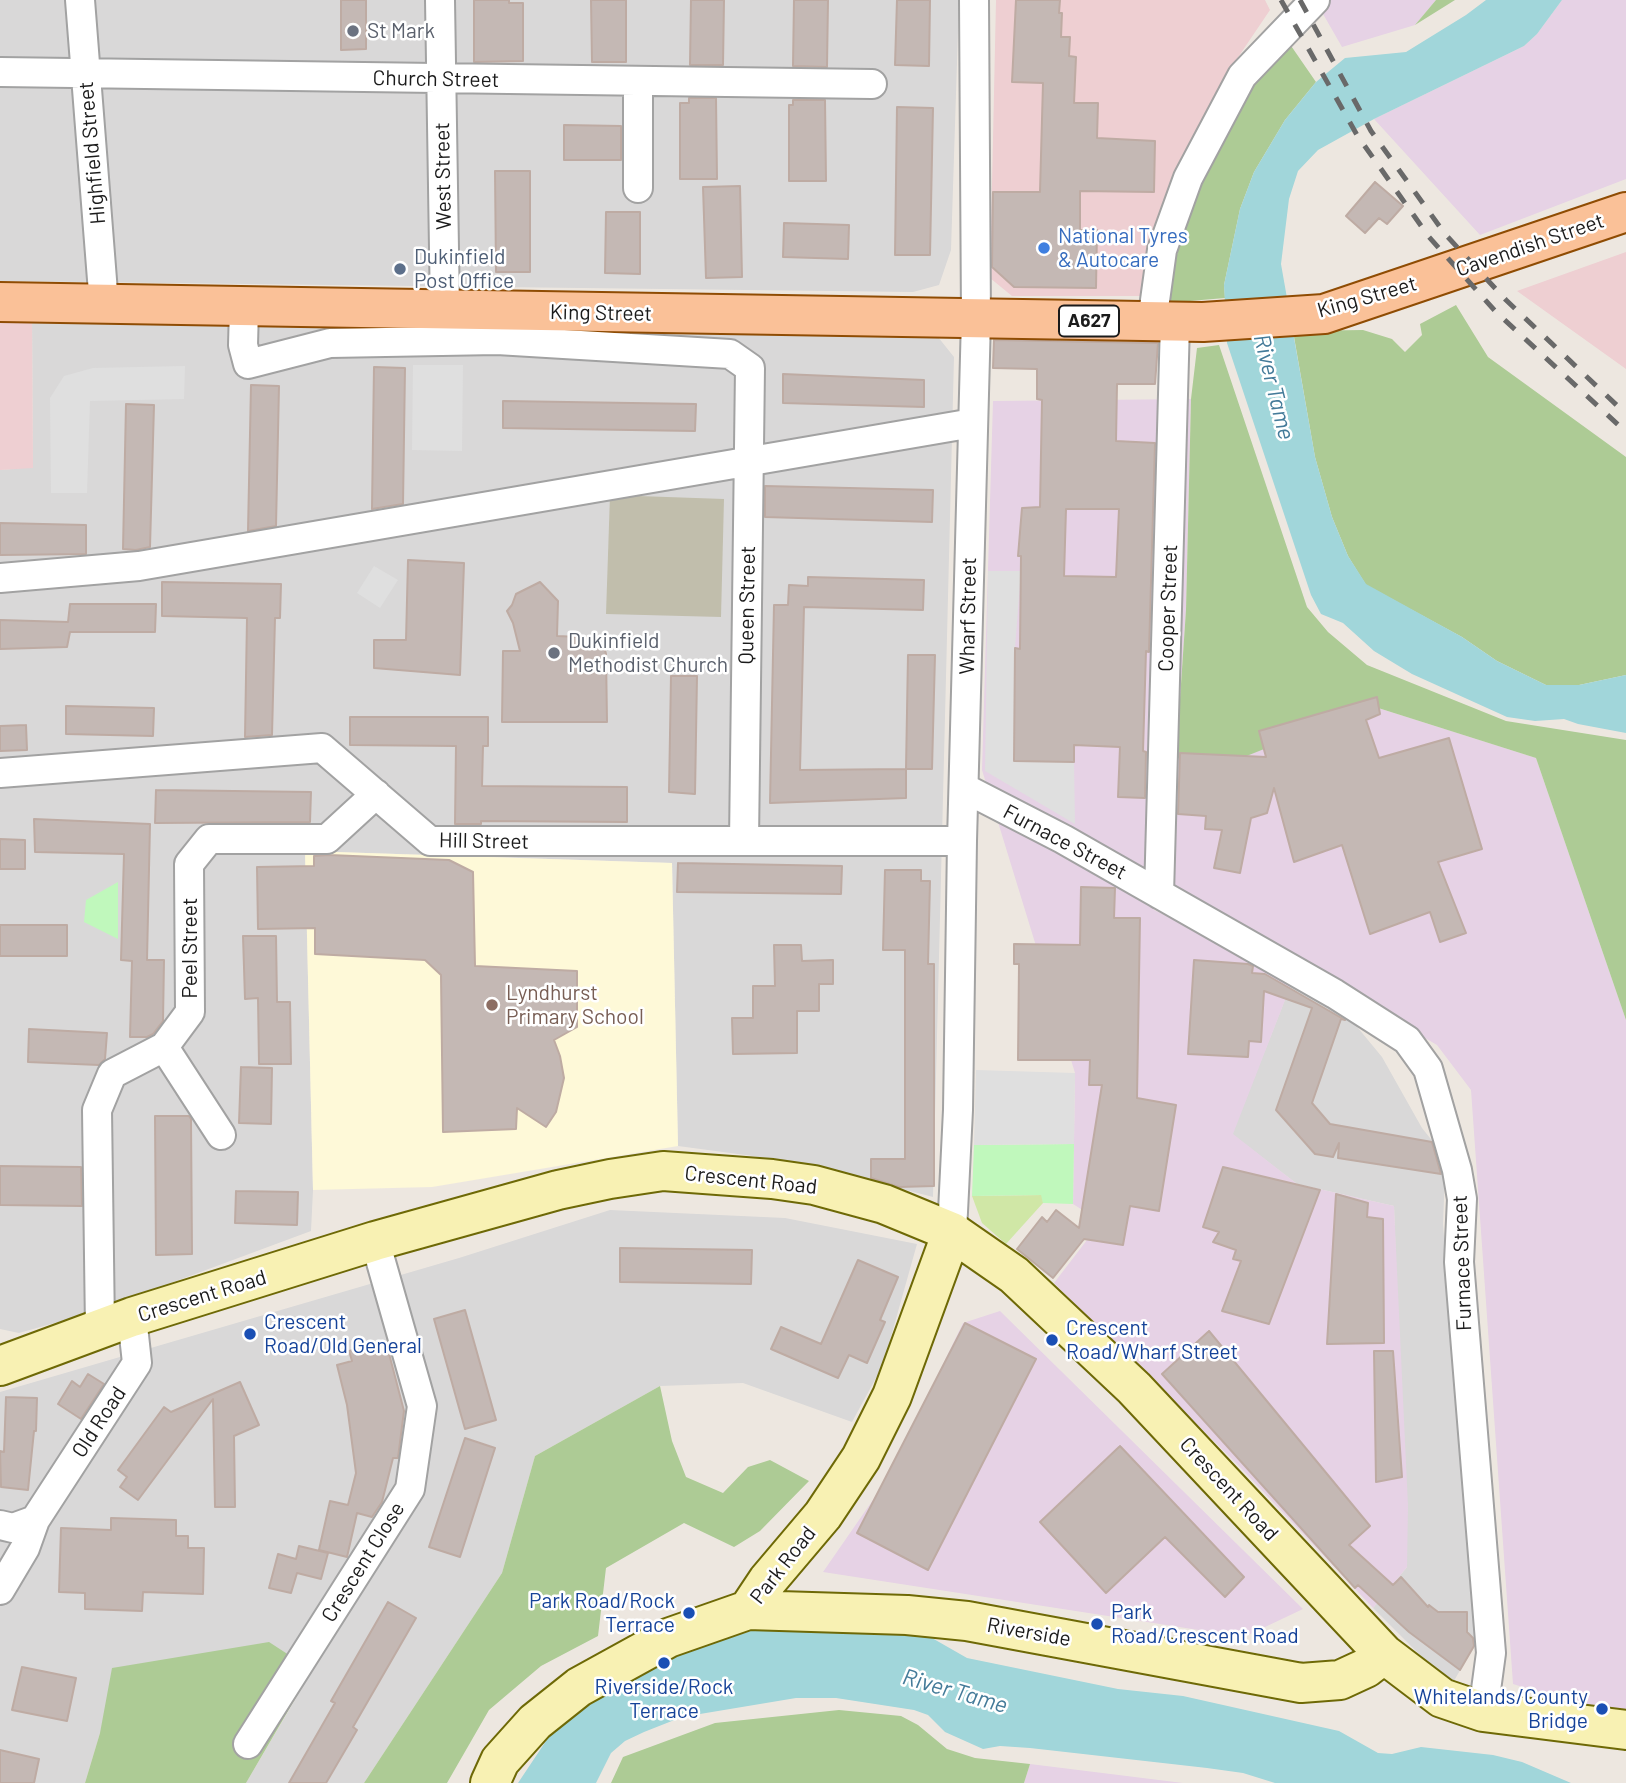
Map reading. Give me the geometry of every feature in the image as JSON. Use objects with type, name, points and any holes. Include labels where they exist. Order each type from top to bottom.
[{"type":"main road","name":"Cavendish Street","points":[[1433,278],[1626,212]]},
{"type":"main road","name":"King Street","points":[[0,302],[1177,323],[1324,314],[1433,278]]},
{"type":"main road","name":"Crescent Road","points":[[0,1366],[116,1323],[375,1241],[558,1190],[663,1171],[814,1185],[884,1205],[952,1232],[1014,1276],[1134,1388],[1384,1654],[1442,1698],[1483,1712],[1626,1730]]},
{"type":"main road","name":"Park Road","points":[[490,1783],[500,1760],[535,1722],[579,1687],[668,1638],[748,1610],[768,1580],[823,1515],[861,1458],[892,1396],[952,1232]]},
{"type":"main road","name":"Riverside","points":[[748,1610],[893,1615],[967,1621],[1301,1683],[1340,1680],[1366,1668],[1384,1654]]},
{"type":"street","name":"Highfield Street","points":[[80,0],[104,305]]},
{"type":"street","name":"West Street","points":[[440,0],[445,311]]},
{"type":"street","name":"Wharf Street","points":[[952,1232],[958,1110],[962,841],[976,318],[974,0]]},
{"type":"street","name":"Cooper Street","points":[[1159,894],[1177,323],[1162,250],[1188,178],[1242,76],[1315,0]]},
{"type":"street","name":"Church Street","points":[[0,72],[872,84]]},
{"type":"street","points":[[638,81],[638,188]]},
{"type":"street","name":"Queen Street","points":[[244,308],[243,345],[248,364],[330,343],[497,340],[730,354],[750,368],[744,841]]},
{"type":"street","points":[[0,578],[139,566],[973,423]]},
{"type":"street","name":"Hill Street","points":[[0,773],[322,748],[430,841],[962,841]]},
{"type":"street","name":"Furnace Street","points":[[964,788],[1063,839],[1335,994],[1407,1040],[1428,1069],[1457,1170],[1462,1199],[1459,1262],[1492,1653],[1483,1712]]},
{"type":"street","name":"Peel Street","points":[[116,1323],[96,1110],[112,1074],[164,1047],[190,1012],[189,864],[209,839],[327,839],[376,794]]},
{"type":"street","points":[[164,1047],[221,1135]]},
{"type":"street","name":"Crescent Close","points":[[248,1744],[410,1489],[422,1406],[375,1241]]},
{"type":"street","name":"Old Road","points":[[0,1590],[25,1548],[35,1520],[137,1363],[116,1323]]},
{"type":"street","points":[[0,1525],[13,1528],[35,1520]]},
{"type":"shaded area","points":[[0,0],[959,0],[951,250],[939,285],[913,292],[0,281]]},
{"type":"shaded area","points":[[996,0],[1265,0],[1270,10],[1222,81],[1180,165],[1143,296],[1012,296],[990,278]]},
{"type":"shaded area","points":[[1315,0],[1436,0],[1415,25],[1342,47]]},
{"type":"shaded area","points":[[1562,0],[1626,0],[1626,179],[1480,235],[1374,119],[1524,46],[1537,34]]},
{"type":"shaded area","points":[[1626,252],[1626,369],[1517,291]]},
{"type":"shaded area","points":[[0,318],[32,318],[33,468],[0,470]]},
{"type":"shaded area","points":[[32,318],[938,337],[954,357],[933,1197],[798,1162],[678,1146],[672,863],[305,851],[313,1190],[311,1231],[90,1313],[19,1333],[0,1329],[0,470],[33,467]]},
{"type":"shaded area","points":[[413,365],[463,365],[462,451],[412,450]]},
{"type":"shaded area","points":[[185,366],[184,399],[90,401],[87,493],[51,493],[50,398],[64,376],[93,368]]},
{"type":"shaded area","points":[[1191,399],[1186,610],[1176,758],[1372,706],[1536,758],[1626,1020],[1626,1719],[1513,1684],[1471,1090],[1437,1045],[1159,881],[1154,910],[1294,977],[1233,1134],[1297,1184],[1394,1206],[1408,1506],[1407,1567],[1373,1608],[1238,1465],[1054,1283],[1087,1240],[1092,1216],[1073,1204],[1075,1073],[982,770],[993,401]]},
{"type":"shaded area","points":[[610,495],[724,499],[721,617],[606,614]]},
{"type":"shaded area","points":[[374,566],[398,580],[380,608],[357,593]]},
{"type":"shaded area","points":[[988,571],[1021,571],[1015,648],[1014,761],[1074,762],[1075,824],[985,771]]},
{"type":"shaded area","name":"Lyndhurst Primary School","points":[[305,851],[672,863],[678,1146],[432,1187],[313,1190]]},
{"type":"shaded area","points":[[1294,977],[1344,1011],[1382,1057],[1422,1128],[1434,1143],[1445,1174],[1443,1224],[1477,1641],[1451,1686],[1373,1608],[1407,1567],[1394,1206],[1297,1184],[1232,1134]]},
{"type":"shaded area","points":[[976,1070],[1075,1073],[1074,1144],[974,1145]]},
{"type":"shaded area","points":[[610,1210],[785,1218],[917,1244],[883,1365],[852,1422],[743,1383],[660,1386],[535,1456],[502,1573],[364,1783],[246,1783],[312,1671],[100,1733],[85,1783],[0,1783],[0,1392],[459,1258]]},
{"type":"shaded area","points":[[1000,1311],[1303,1609],[1244,1637],[823,1572],[886,1481],[963,1323]]},
{"type":"shaded area","points":[[1030,1764],[1183,1783],[1024,1783]]},
{"type":"green space","points":[[1436,0],[1455,0],[1415,25]]},
{"type":"green space","points":[[1287,40],[1316,82],[1285,120],[1254,172],[1240,209],[1224,285],[1225,298],[1166,303],[1185,220],[1204,174],[1256,82]]},
{"type":"green space","points":[[1456,305],[1488,357],[1626,457],[1626,675],[1579,685],[1546,685],[1497,661],[1462,637],[1366,585],[1348,556],[1332,517],[1315,457],[1293,331],[1363,330],[1392,339],[1405,352],[1422,335],[1420,324]]},
{"type":"green space","points":[[1219,345],[1307,607],[1328,632],[1367,665],[1506,721],[1626,740],[1626,1020],[1536,758],[1372,706],[1229,763],[1176,758],[1186,610],[1191,399],[1197,348]]},
{"type":"green space","points":[[118,882],[118,939],[84,922],[86,900]]},
{"type":"green space","points":[[1074,1144],[1073,1204],[1043,1203],[1041,1195],[972,1196],[974,1145]]},
{"type":"green space","points":[[1042,1195],[1043,1203],[1006,1244],[982,1223],[972,1196]]},
{"type":"green space","points":[[660,1386],[672,1441],[686,1477],[723,1493],[748,1467],[770,1460],[809,1481],[760,1531],[734,1547],[684,1523],[606,1568],[598,1636],[541,1666],[489,1710],[447,1783],[364,1783],[502,1573],[535,1456]]},
{"type":"green space","points":[[269,1642],[312,1670],[246,1783],[85,1783],[100,1733],[112,1668]]},
{"type":"green space","points":[[839,1710],[901,1716],[918,1725],[947,1749],[975,1758],[1030,1764],[1024,1783],[611,1783],[623,1757],[715,1723]]},
{"type":"water","name":"River Tame","points":[[1486,0],[1562,0],[1537,34],[1524,46],[1374,119],[1318,150],[1298,171],[1289,199],[1281,264],[1315,457],[1332,517],[1348,556],[1366,584],[1462,637],[1497,661],[1546,685],[1579,685],[1626,675],[1626,733],[1564,719],[1535,721],[1507,717],[1412,674],[1374,651],[1343,623],[1321,614],[1311,595],[1227,343],[1224,285],[1240,209],[1254,172],[1285,120],[1316,82],[1345,58],[1406,52]]},
{"type":"water","name":"River Tame","points":[[769,1625],[925,1634],[967,1658],[1118,1689],[1183,1696],[1339,1731],[1378,1753],[1392,1754],[1421,1747],[1493,1755],[1522,1762],[1571,1783],[1275,1783],[1243,1773],[1207,1768],[1030,1748],[1000,1746],[983,1749],[945,1732],[928,1715],[914,1710],[836,1698],[796,1698],[682,1717],[644,1732],[625,1741],[611,1753],[596,1783],[518,1783],[552,1732],[579,1706],[653,1663]]},
{"type":"building","name":"St Mark","points":[[341,0],[366,0],[366,49],[341,50]]},
{"type":"building","points":[[474,0],[509,0],[509,3],[523,3],[523,61],[474,62]]},
{"type":"building","points":[[591,0],[626,0],[626,62],[592,62]]},
{"type":"building","points":[[691,0],[724,0],[723,65],[690,65]]},
{"type":"building","points":[[794,0],[828,0],[827,67],[793,66]]},
{"type":"building","points":[[897,0],[930,0],[929,66],[895,65]]},
{"type":"building","points":[[1016,0],[1060,0],[1061,37],[1070,37],[1069,56],[1076,57],[1074,103],[1098,103],[1097,138],[1155,141],[1154,192],[1080,191],[1080,230],[1097,230],[1096,288],[1014,287],[992,267],[993,192],[1040,192],[1043,83],[1012,82]]},
{"type":"building","points":[[689,98],[716,98],[717,179],[680,179],[680,103],[689,103]]},
{"type":"building","points":[[793,100],[825,100],[826,181],[789,181],[789,105],[793,105]]},
{"type":"building","points":[[897,107],[933,108],[930,255],[895,255]]},
{"type":"building","points":[[564,125],[621,126],[621,160],[564,160]]},
{"type":"building","points":[[495,171],[530,171],[530,272],[496,272]]},
{"type":"building","points":[[1375,182],[1403,206],[1387,224],[1379,218],[1365,233],[1346,216]]},
{"type":"building","points":[[740,186],[742,277],[706,278],[703,187]]},
{"type":"building","points":[[606,212],[640,212],[640,274],[605,273]]},
{"type":"building","points":[[784,223],[849,225],[848,259],[783,257]]},
{"type":"building","points":[[994,340],[1158,343],[1155,384],[1117,384],[1116,441],[1155,443],[1149,652],[1146,651],[1143,751],[1146,752],[1145,798],[1118,797],[1120,747],[1074,745],[1074,762],[1014,761],[1015,648],[1020,649],[1021,556],[1018,556],[1022,508],[1040,507],[1042,400],[1037,399],[1037,369],[993,368]],"holes":[[[1066,509],[1119,509],[1116,577],[1064,576]]]},
{"type":"building","points":[[374,367],[405,368],[403,504],[372,509]]},
{"type":"building","points":[[783,374],[924,380],[924,407],[783,403]]},
{"type":"building","points":[[251,385],[279,386],[276,526],[248,531]]},
{"type":"building","points":[[503,401],[696,404],[695,431],[503,428]]},
{"type":"building","points":[[126,404],[154,405],[150,547],[136,550],[123,549]]},
{"type":"building","points":[[765,486],[933,490],[932,522],[765,517]]},
{"type":"building","points":[[0,523],[86,525],[86,554],[0,555]]},
{"type":"building","points":[[408,560],[464,563],[460,675],[374,668],[374,640],[406,640]]},
{"type":"building","points":[[808,577],[924,580],[923,610],[804,607],[800,770],[906,769],[906,798],[770,803],[774,605],[788,605],[789,585],[808,586]]},
{"type":"building","points":[[162,582],[281,584],[280,618],[275,618],[272,735],[245,737],[247,618],[162,616]]},
{"type":"building","name":"Dukinfield Methodist Church","points":[[540,582],[558,601],[557,636],[602,638],[606,654],[607,722],[502,722],[503,651],[520,651],[507,611],[516,594]]},
{"type":"building","points":[[70,604],[156,604],[155,632],[70,632],[67,647],[0,649],[0,620],[68,622]]},
{"type":"building","points":[[908,655],[935,655],[932,769],[906,769]]},
{"type":"building","points":[[671,676],[697,676],[695,794],[669,792]]},
{"type":"building","points":[[1377,697],[1380,714],[1366,720],[1379,758],[1449,738],[1482,849],[1438,862],[1466,933],[1440,942],[1430,912],[1370,934],[1342,845],[1294,862],[1274,788],[1267,813],[1251,818],[1240,873],[1214,868],[1222,830],[1205,829],[1206,816],[1178,814],[1180,753],[1266,757],[1259,731]]},
{"type":"building","points":[[66,706],[154,708],[153,736],[66,734]]},
{"type":"building","points":[[350,717],[488,717],[488,746],[483,746],[482,786],[627,787],[627,822],[481,821],[481,824],[455,824],[456,746],[350,745]]},
{"type":"building","points":[[26,725],[27,750],[0,751],[0,726]]},
{"type":"building","points":[[156,790],[311,792],[310,822],[155,823]]},
{"type":"building","points":[[34,819],[150,824],[147,960],[164,960],[163,1021],[153,1034],[147,1037],[130,1037],[132,961],[121,960],[124,854],[35,852]]},
{"type":"building","points":[[0,839],[25,840],[25,869],[0,869]]},
{"type":"building","points":[[314,856],[449,860],[473,872],[475,966],[577,971],[577,1027],[554,1040],[564,1078],[556,1112],[546,1127],[517,1108],[516,1129],[443,1132],[441,975],[425,960],[315,954],[315,928],[258,929],[257,867],[314,866]]},
{"type":"building","points":[[678,863],[842,866],[841,894],[677,892]]},
{"type":"building","points":[[885,870],[921,870],[921,881],[930,881],[928,964],[934,964],[934,1186],[899,1187],[871,1178],[871,1159],[905,1159],[905,950],[883,950]]},
{"type":"building","points":[[1081,887],[1115,888],[1114,918],[1140,918],[1137,1098],[1176,1105],[1159,1211],[1130,1206],[1123,1245],[1084,1239],[1053,1278],[1017,1249],[1042,1217],[1047,1222],[1056,1210],[1079,1228],[1102,1085],[1089,1085],[1090,1060],[1018,1060],[1019,964],[1014,964],[1014,944],[1080,945]]},
{"type":"building","points":[[0,925],[67,925],[67,956],[0,956]]},
{"type":"building","points":[[243,936],[276,936],[277,1002],[290,1002],[291,1064],[259,1064],[258,998],[245,999]]},
{"type":"building","points":[[774,945],[801,945],[802,961],[833,960],[833,984],[819,984],[819,1011],[797,1011],[797,1053],[733,1054],[732,1018],[753,1018],[753,986],[775,986]]},
{"type":"building","points":[[1194,960],[1248,964],[1253,966],[1252,973],[1265,974],[1345,1020],[1341,1019],[1312,1103],[1330,1124],[1432,1142],[1441,1174],[1338,1158],[1339,1143],[1333,1157],[1315,1154],[1276,1110],[1312,1008],[1264,991],[1261,1042],[1249,1041],[1248,1057],[1188,1054]]},
{"type":"building","points":[[29,1029],[107,1033],[105,1059],[99,1065],[28,1062]]},
{"type":"building","points":[[241,1067],[272,1068],[271,1124],[239,1123]]},
{"type":"building","points":[[155,1116],[189,1116],[191,1119],[192,1254],[156,1255]]},
{"type":"building","points":[[0,1166],[81,1167],[82,1206],[0,1205]]},
{"type":"building","points":[[1223,1167],[1320,1190],[1269,1324],[1222,1311],[1241,1261],[1233,1259],[1236,1250],[1213,1242],[1219,1232],[1203,1227]]},
{"type":"building","points":[[236,1191],[298,1192],[297,1225],[235,1223]]},
{"type":"building","points":[[1336,1194],[1368,1203],[1367,1217],[1383,1219],[1384,1343],[1327,1344]]},
{"type":"building","points":[[620,1248],[752,1250],[751,1284],[620,1282]]},
{"type":"building","points":[[858,1260],[898,1277],[880,1320],[885,1322],[867,1363],[849,1355],[838,1378],[771,1349],[781,1327],[821,1344]]},
{"type":"building","points":[[465,1310],[496,1420],[465,1429],[434,1319]]},
{"type":"building","points":[[965,1323],[1036,1359],[928,1570],[857,1533]]},
{"type":"building","points":[[1209,1331],[1370,1526],[1349,1545],[1393,1585],[1401,1577],[1428,1607],[1429,1605],[1438,1612],[1467,1612],[1467,1632],[1473,1638],[1474,1646],[1460,1670],[1409,1632],[1358,1585],[1355,1588],[1162,1374]]},
{"type":"building","points":[[386,1342],[404,1411],[398,1458],[393,1458],[382,1502],[372,1517],[357,1513],[347,1557],[319,1550],[330,1501],[348,1505],[356,1473],[347,1405],[337,1365],[352,1361],[349,1351]]},
{"type":"building","points":[[1374,1351],[1393,1351],[1402,1477],[1376,1482]]},
{"type":"building","points":[[88,1374],[104,1384],[81,1419],[58,1404],[72,1381],[80,1387]]},
{"type":"building","points":[[240,1382],[259,1425],[234,1436],[235,1507],[215,1507],[213,1399],[138,1500],[120,1487],[127,1477],[118,1470],[164,1407],[171,1412]]},
{"type":"building","points":[[6,1397],[37,1398],[36,1431],[28,1490],[1,1487],[0,1451],[4,1452]]},
{"type":"building","points":[[465,1438],[495,1448],[460,1557],[429,1547]]},
{"type":"building","points":[[1120,1446],[1244,1577],[1225,1597],[1165,1537],[1106,1593],[1040,1522]]},
{"type":"building","points":[[111,1518],[176,1520],[176,1536],[188,1536],[188,1548],[204,1548],[203,1594],[143,1592],[142,1611],[85,1609],[85,1593],[59,1592],[61,1528],[111,1530]]},
{"type":"building","points":[[299,1546],[328,1553],[321,1579],[297,1573],[291,1593],[269,1588],[278,1554],[296,1559]]},
{"type":"building","points":[[388,1602],[416,1618],[353,1727],[357,1730],[326,1783],[289,1783],[335,1703],[331,1701]]},
{"type":"building","points":[[22,1667],[76,1678],[67,1721],[12,1710]]},
{"type":"building","points":[[0,1750],[39,1759],[34,1783],[0,1783]]},
{"type":"railway","points":[[1281,0],[1357,135],[1429,237],[1496,312],[1626,432]]},
{"type":"railway","points":[[1300,0],[1371,131],[1445,234],[1506,300],[1626,414]]},
{"type":"place","name":"St Mark","points":[[353,31]]},
{"type":"place","name":"National Tyres & Autocare","points":[[1044,248]]},
{"type":"place","name":"Dukinfield Post Office","points":[[400,269]]},
{"type":"place","name":"Dukinfield Methodist Church","points":[[554,653]]},
{"type":"place","name":"Lyndhurst Primary School","points":[[492,1005]]},
{"type":"place","name":"Crescent Road/Old General","points":[[250,1334]]},
{"type":"place","name":"Crescent Road/Wharf Street","points":[[1052,1340]]},
{"type":"place","name":"Park Road/Rock Terrace","points":[[689,1613]]},
{"type":"place","name":"Park Road/Crescent Road","points":[[1097,1624]]},
{"type":"place","name":"Riverside/Rock Terrace","points":[[664,1663]]},
{"type":"place","name":"Whitelands/County Bridge","points":[[1602,1709]]}]
